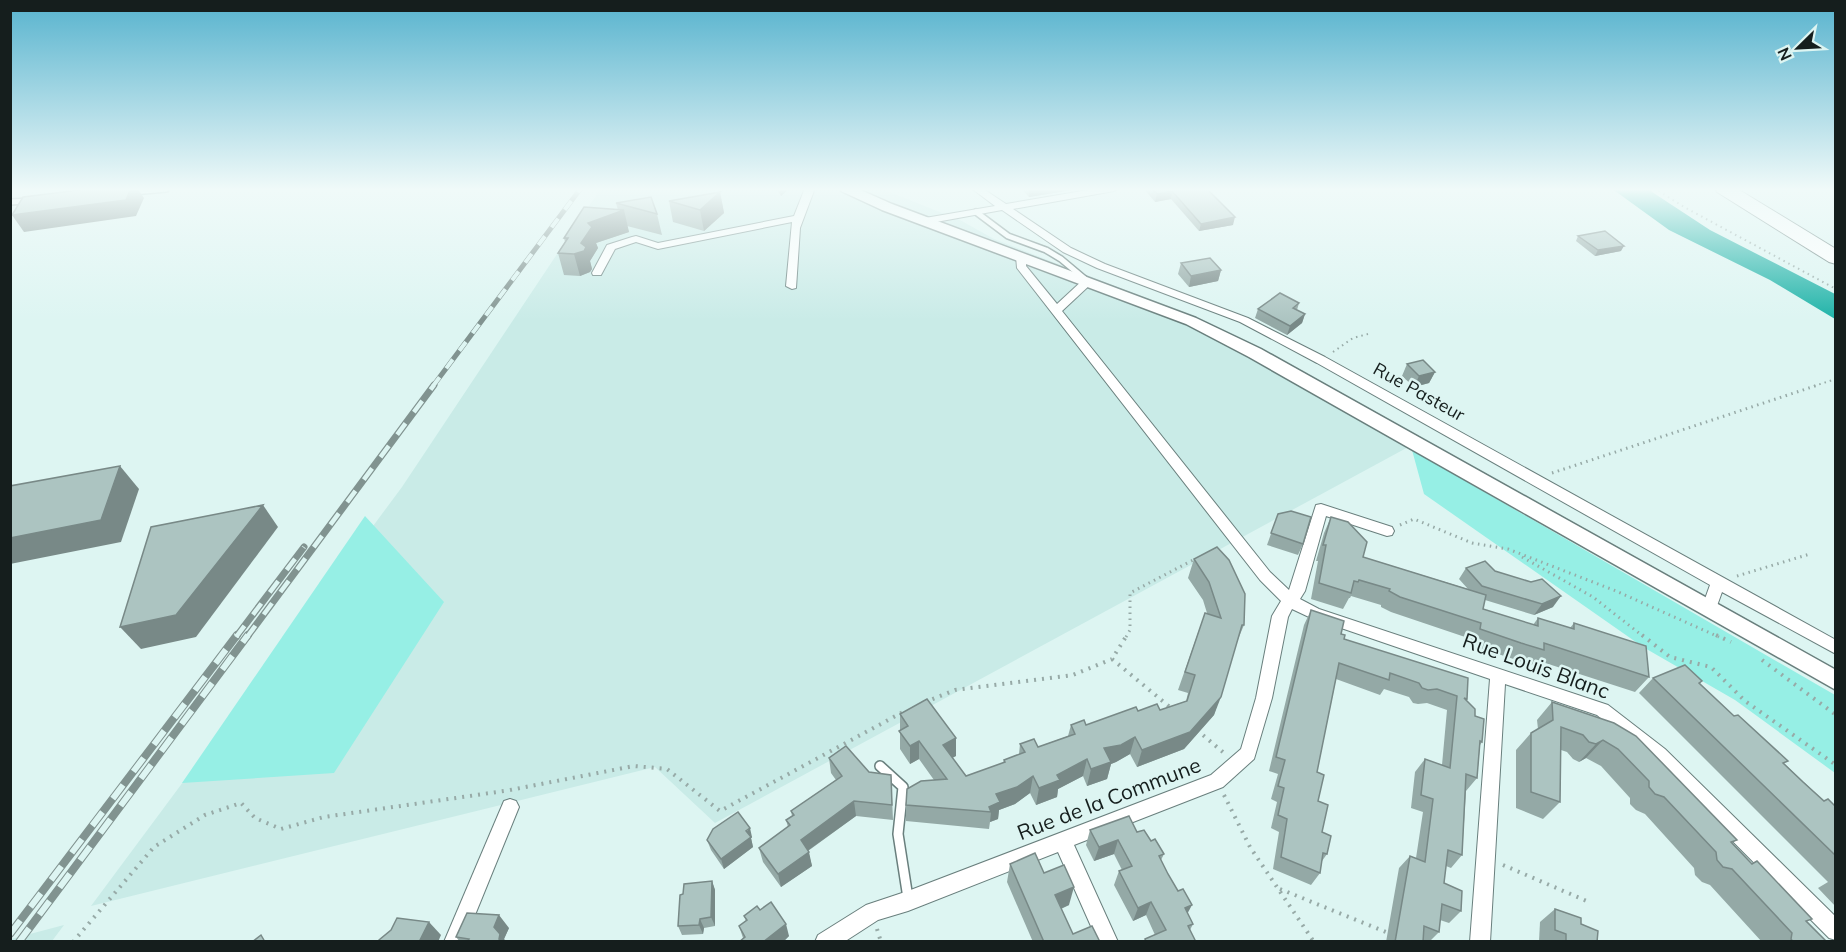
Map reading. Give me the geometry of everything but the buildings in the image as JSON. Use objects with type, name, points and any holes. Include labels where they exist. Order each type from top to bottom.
[{"type":"highway","points":[[1795,232],[1836,258]]},
{"type":"highway","points":[[1819,232],[1836,243]]},
{"type":"street","points":[[597,273],[611,247],[636,239],[658,246],[726,232]]},
{"type":"street","points":[[792,286],[795,232]]},
{"type":"street","points":[[953,232],[1191,321],[1255,353],[1836,681]]},
{"type":"street","name":"Rue Pasteur","points":[[1042,232],[1067,250],[1132,278],[1244,320],[1322,360],[1836,648]]},
{"type":"street","points":[[1021,256],[1021,266],[1234,539],[1289,600]]},
{"type":"street","points":[[1057,310],[1088,281]]},
{"type":"street","name":"Rue de la Commune","points":[[825,942],[873,912],[1217,781],[1248,753],[1264,698],[1280,616],[1289,600],[1298,591],[1321,509],[1387,531]]},
{"type":"street","points":[[1709,610],[1718,582]]},
{"type":"street","name":"Rue Louis Blanc","points":[[1289,600],[1314,613],[1602,710],[1659,755],[1836,931]]},
{"type":"street","points":[[1480,942],[1498,675]]},
{"type":"street","points":[[454,942],[510,807]]},
{"type":"street","points":[[1062,840],[1108,942]]},
{"type":"lane","points":[[1003,232],[1025,244],[1046,250],[1088,281]]},
{"type":"lane","points":[[880,766],[903,787],[898,834],[908,900]]},
{"type":"path","points":[[1731,232],[1836,289]]},
{"type":"path","points":[[1322,360],[1353,338],[1368,333]]},
{"type":"path","points":[[1534,479],[1836,379]]},
{"type":"path","points":[[1387,531],[1414,519],[1463,540],[1516,553],[1616,591],[1741,646]]},
{"type":"path","points":[[1516,553],[1541,570],[1593,597],[1670,657],[1711,667],[1745,701],[1836,765]]},
{"type":"path","points":[[1718,582],[1810,554]]},
{"type":"path","points":[[923,703],[955,690],[1073,675],[1112,659],[1130,630],[1130,593],[1200,557]]},
{"type":"path","points":[[1760,658],[1836,715]]},
{"type":"path","points":[[1112,659],[1174,711]]},
{"type":"path","points":[[72,942],[154,847],[204,815],[241,803],[255,818],[281,829],[324,817],[532,786],[634,766],[667,769],[720,811],[912,708]]},
{"type":"path","points":[[1192,726],[1236,764]]},
{"type":"path","points":[[1217,781],[1250,847],[1314,942]]},
{"type":"path","points":[[1485,858],[1589,902]]},
{"type":"path","points":[[1278,889],[1398,937]]},
{"type":"shaded area","points":[[571,232],[982,232],[1197,318],[1240,340],[1412,445],[715,823],[655,767],[91,906],[402,487]]},
{"type":"shaded area","points":[[1674,232],[1715,232],[1835,294],[1835,319],[1770,280]]},
{"type":"shaded area","points":[[1412,450],[1835,695],[1835,773],[1735,700],[1643,647],[1424,494]]},
{"type":"shaded area","points":[[365,516],[444,602],[334,773],[182,783]]},
{"type":"shaded area","points":[[64,925],[52,941],[11,941],[11,939]]},
{"type":"railway","points":[[433,386],[548,232]]},
{"type":"railway","points":[[247,637],[434,385]]},
{"type":"railway","points":[[236,637],[304,547]]},
{"type":"railway","points":[[10,934],[237,635]]},
{"type":"railway","points":[[19,942],[248,635]]}]
